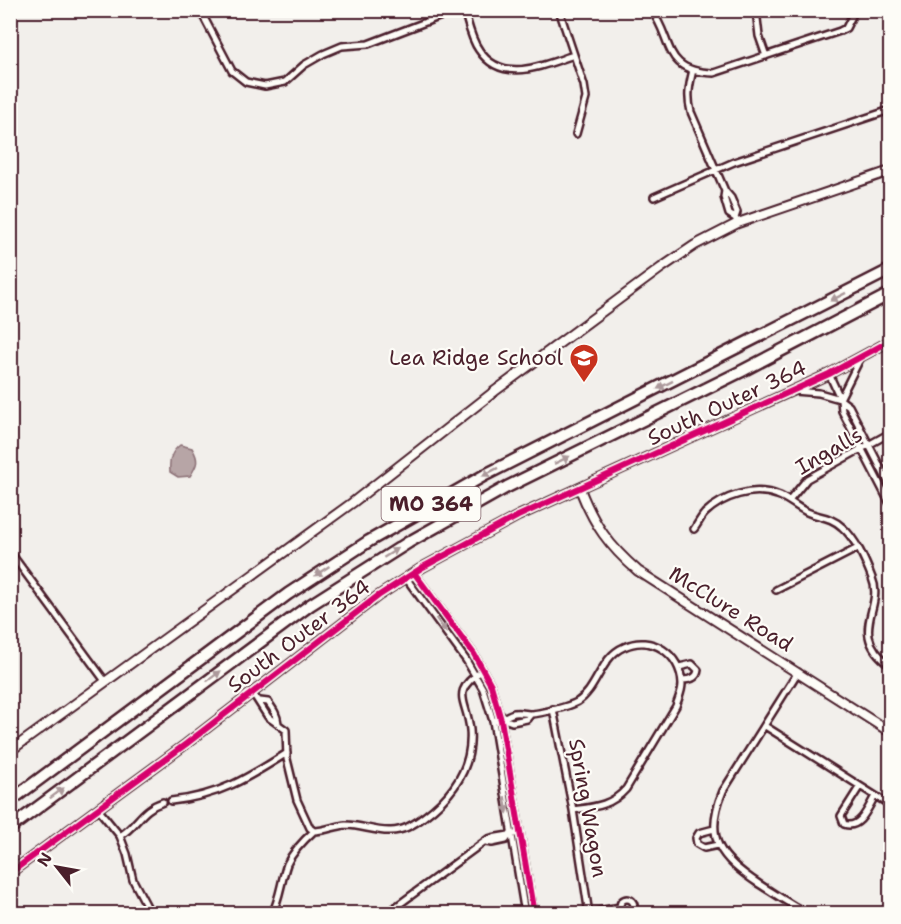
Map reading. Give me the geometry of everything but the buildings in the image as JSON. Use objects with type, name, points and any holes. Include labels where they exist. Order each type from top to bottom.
[{"type":"highway","name":"MO 364","points":[[10,801],[269,608],[369,541],[485,475],[891,270]]},
{"type":"highway","name":"MO 364","points":[[10,828],[303,610],[409,542],[507,487],[742,371],[891,294]]},
{"type":"street","points":[[201,11],[232,71],[246,81],[265,86],[285,82],[314,59],[342,46],[368,44],[457,10]]},
{"type":"street","points":[[464,10],[478,49],[491,63],[501,68],[521,71],[574,55]]},
{"type":"street","points":[[651,10],[667,45],[680,63],[693,70],[714,73],[840,31],[846,28],[855,10]]},
{"type":"street","points":[[756,10],[759,36],[766,56]]},
{"type":"street","points":[[561,11],[586,98],[576,134]]},
{"type":"street","points":[[693,70],[688,88],[688,99],[725,191],[724,197],[729,214],[736,220]]},
{"type":"street","points":[[654,197],[715,169],[891,110]]},
{"type":"street","points":[[10,751],[352,503],[495,391],[695,245],[736,220],[891,171]]},
{"type":"street","name":"South Outer 364","points":[[10,873],[378,596],[423,567],[518,516],[829,374],[891,341]]},
{"type":"street","points":[[840,400],[861,357]]},
{"type":"street","points":[[829,374],[842,411],[891,504]]},
{"type":"street","points":[[792,391],[819,393],[840,400],[849,406],[891,486]]},
{"type":"street","name":"Ingalls","points":[[789,501],[807,479],[891,433]]},
{"type":"street","name":"McClure Road","points":[[580,489],[596,525],[615,551],[638,571],[694,609],[891,732]]},
{"type":"street","points":[[694,529],[704,514],[724,500],[756,491],[768,492],[807,512],[832,518],[844,528],[858,548],[874,581],[868,631],[872,646],[891,665]]},
{"type":"street","points":[[776,590],[858,548]]},
{"type":"street","points":[[10,552],[105,681]]},
{"type":"street","points":[[415,574],[474,654],[492,686],[502,719],[534,914]]},
{"type":"street","points":[[406,578],[466,660],[483,689],[493,722],[510,835],[525,914]]},
{"type":"street","points":[[493,722],[502,719],[512,722],[528,719],[531,714],[575,703],[588,692],[609,658],[624,647],[639,642],[668,652],[679,667],[682,680],[676,706],[619,796],[606,805],[573,810]]},
{"type":"street","points":[[679,667],[692,664],[698,670],[698,675],[693,679],[682,680]]},
{"type":"street","points":[[272,914],[278,901],[288,863],[295,851],[314,831],[351,825],[382,831],[401,830],[444,801],[456,786],[468,751],[470,731],[462,693],[467,683],[483,670]]},
{"type":"street","points":[[798,672],[723,791],[714,829],[718,845],[736,868],[808,914]]},
{"type":"street","points":[[252,692],[260,701],[268,702],[277,716],[278,723],[286,730],[287,753],[297,800],[304,817],[314,831]]},
{"type":"street","name":"Spring Wagon","points":[[553,709],[573,810],[589,913]]},
{"type":"street","points":[[765,726],[891,805]]},
{"type":"street","points":[[171,801],[192,798],[227,788],[248,778],[287,753]]},
{"type":"street","points":[[860,786],[841,816],[844,824],[856,825],[875,796]]},
{"type":"street","points":[[120,836],[130,830],[152,805],[163,802]]},
{"type":"street","points":[[98,808],[120,836],[128,854],[133,880],[151,914]]},
{"type":"street","points":[[714,829],[699,833],[696,838],[698,844],[704,848],[718,845]]},
{"type":"street","points":[[386,914],[488,839],[504,834],[520,833]]},
{"type":"street","points":[[589,913],[620,907]]},
{"type":"shaded area","points":[[180,445],[192,448],[197,459],[190,476],[178,477],[170,472],[171,457]]},
{"type":"cycle path","points":[[10,873],[186,744],[378,596],[423,567],[518,516],[829,374],[890,341]]},
{"type":"cycle path","points":[[415,574],[474,654],[491,685],[501,720],[534,914]]},
{"type":"place","name":"Lea Ridge School","points":[[584,384]]}]
